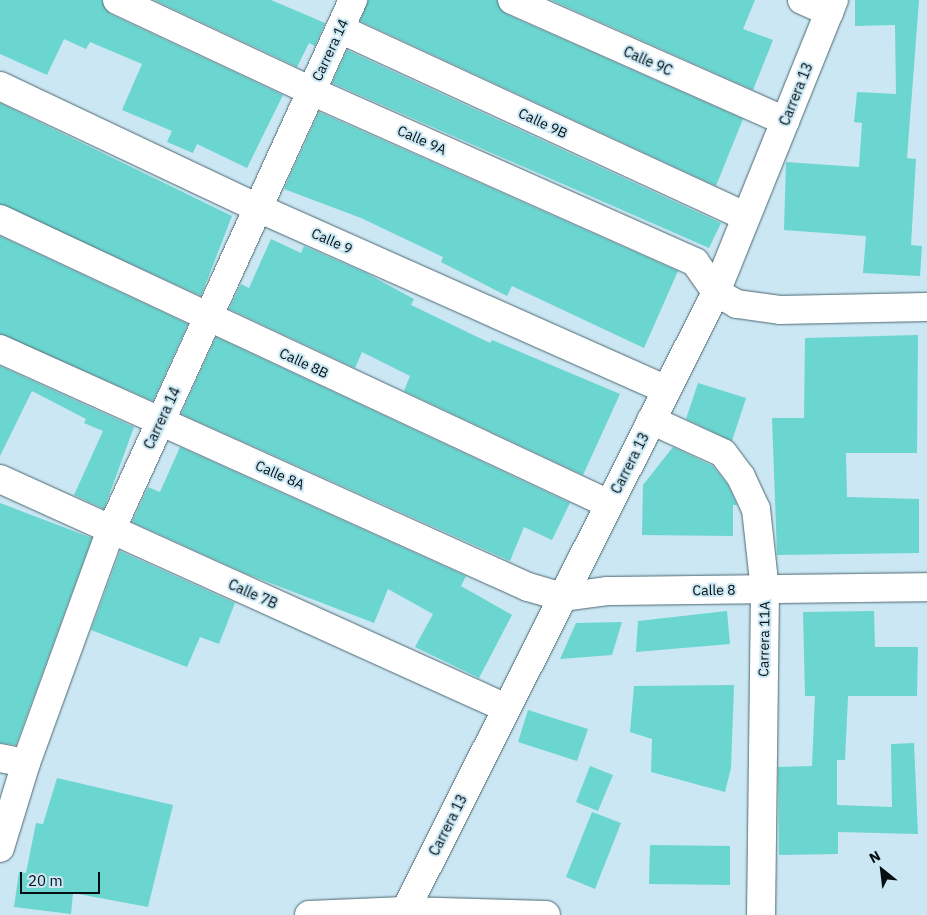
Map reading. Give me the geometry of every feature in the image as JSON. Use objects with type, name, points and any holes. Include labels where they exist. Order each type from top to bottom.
[{"type":"street","name":"Calle 9A","points":[[117,0],[311,91],[695,262],[716,292]]},
{"type":"street","name":"Carrera 14","points":[[0,848],[26,764],[111,530],[353,0]]},
{"type":"street","name":"Calle 9C","points":[[512,0],[785,121]]},
{"type":"street","points":[[802,0],[831,6]]},
{"type":"street","name":"Carrera 13","points":[[404,913],[716,292],[831,6]]},
{"type":"street","name":"Calle 9B","points":[[340,29],[746,217]]},
{"type":"street","name":"Calle 9","points":[[0,86],[258,208],[666,390]]},
{"type":"street","name":"Calle 8B","points":[[0,219],[208,319],[609,504]]},
{"type":"street","points":[[716,292],[737,304],[780,310],[927,307]]},
{"type":"street","name":"Calle 8A","points":[[0,349],[528,587],[562,597]]},
{"type":"street","name":"Carrera 11A","points":[[651,420],[723,453],[741,477],[756,509],[765,590],[761,915]]},
{"type":"street","name":"Calle 7B","points":[[0,479],[506,708]]},
{"type":"street","name":"Calle 8","points":[[562,597],[606,591],[927,587]]},
{"type":"street","points":[[0,758],[26,764]]},
{"type":"street","points":[[308,915],[404,913],[546,915]]},
{"type":"building","points":[[0,0],[102,0],[110,14],[283,95],[247,168],[197,144],[193,153],[167,142],[172,131],[122,110],[142,64],[90,42],[86,49],[64,39],[47,75],[0,54]]},
{"type":"building","points":[[154,0],[271,0],[325,23],[315,46],[309,43],[297,67]]},
{"type":"building","points":[[368,0],[497,0],[506,14],[743,119],[716,186],[360,21]]},
{"type":"building","points":[[551,0],[755,0],[743,29],[773,40],[753,90]]},
{"type":"building","points":[[855,0],[919,0],[907,158],[916,159],[911,245],[922,246],[920,276],[863,273],[866,236],[784,230],[786,162],[859,167],[862,123],[854,122],[857,92],[896,94],[895,25],[855,26]]},
{"type":"building","points":[[347,50],[721,223],[709,248],[332,83]]},
{"type":"building","points":[[0,103],[232,216],[201,296],[0,204]]},
{"type":"building","points":[[319,112],[678,271],[644,348],[512,286],[507,296],[441,262],[443,257],[361,218],[284,189]]},
{"type":"building","points":[[0,236],[188,324],[153,401],[0,334]]},
{"type":"building","points":[[271,239],[301,253],[304,246],[366,273],[414,299],[411,305],[490,343],[492,340],[620,394],[583,475],[404,391],[410,376],[362,352],[355,368],[229,309],[241,284],[249,288]]},
{"type":"building","points":[[918,335],[917,453],[846,453],[847,497],[919,499],[919,553],[777,555],[772,418],[804,418],[805,338]]},
{"type":"building","points":[[216,337],[570,503],[552,540],[524,527],[510,561],[181,414]]},
{"type":"building","points":[[0,366],[134,427],[104,509],[74,495],[103,431],[84,423],[86,419],[32,391],[0,456]]},
{"type":"building","points":[[698,383],[746,398],[732,441],[686,419]]},
{"type":"building","points":[[180,447],[466,576],[461,586],[512,615],[479,678],[415,647],[433,614],[388,589],[374,623],[247,574],[132,522],[148,487],[160,492]]},
{"type":"building","points":[[673,447],[713,466],[728,485],[737,505],[733,505],[733,536],[642,535],[643,485]]},
{"type":"building","points":[[0,503],[92,538],[16,745],[0,743]]},
{"type":"building","points":[[120,551],[235,603],[219,644],[200,637],[187,667],[91,630]]},
{"type":"building","points":[[727,611],[730,644],[636,652],[638,621]]},
{"type":"building","points":[[874,611],[875,647],[918,647],[917,696],[848,696],[845,760],[837,760],[837,805],[892,807],[891,744],[914,743],[918,834],[838,832],[838,854],[779,855],[778,767],[812,766],[815,696],[805,696],[803,612]]},
{"type":"building","points":[[622,622],[612,655],[560,659],[576,623]]},
{"type":"building","points":[[734,685],[731,768],[725,792],[651,772],[652,739],[630,732],[634,686]]},
{"type":"building","points":[[528,710],[588,729],[577,761],[518,742]]},
{"type":"building","points":[[590,766],[613,775],[598,811],[576,802]]},
{"type":"building","points":[[57,778],[173,805],[148,907],[73,893],[71,914],[14,907],[19,872],[26,873],[36,823],[43,824]]},
{"type":"building","points":[[592,812],[621,823],[595,889],[566,877]]},
{"type":"building","points":[[650,845],[730,846],[730,885],[649,884]]}]
